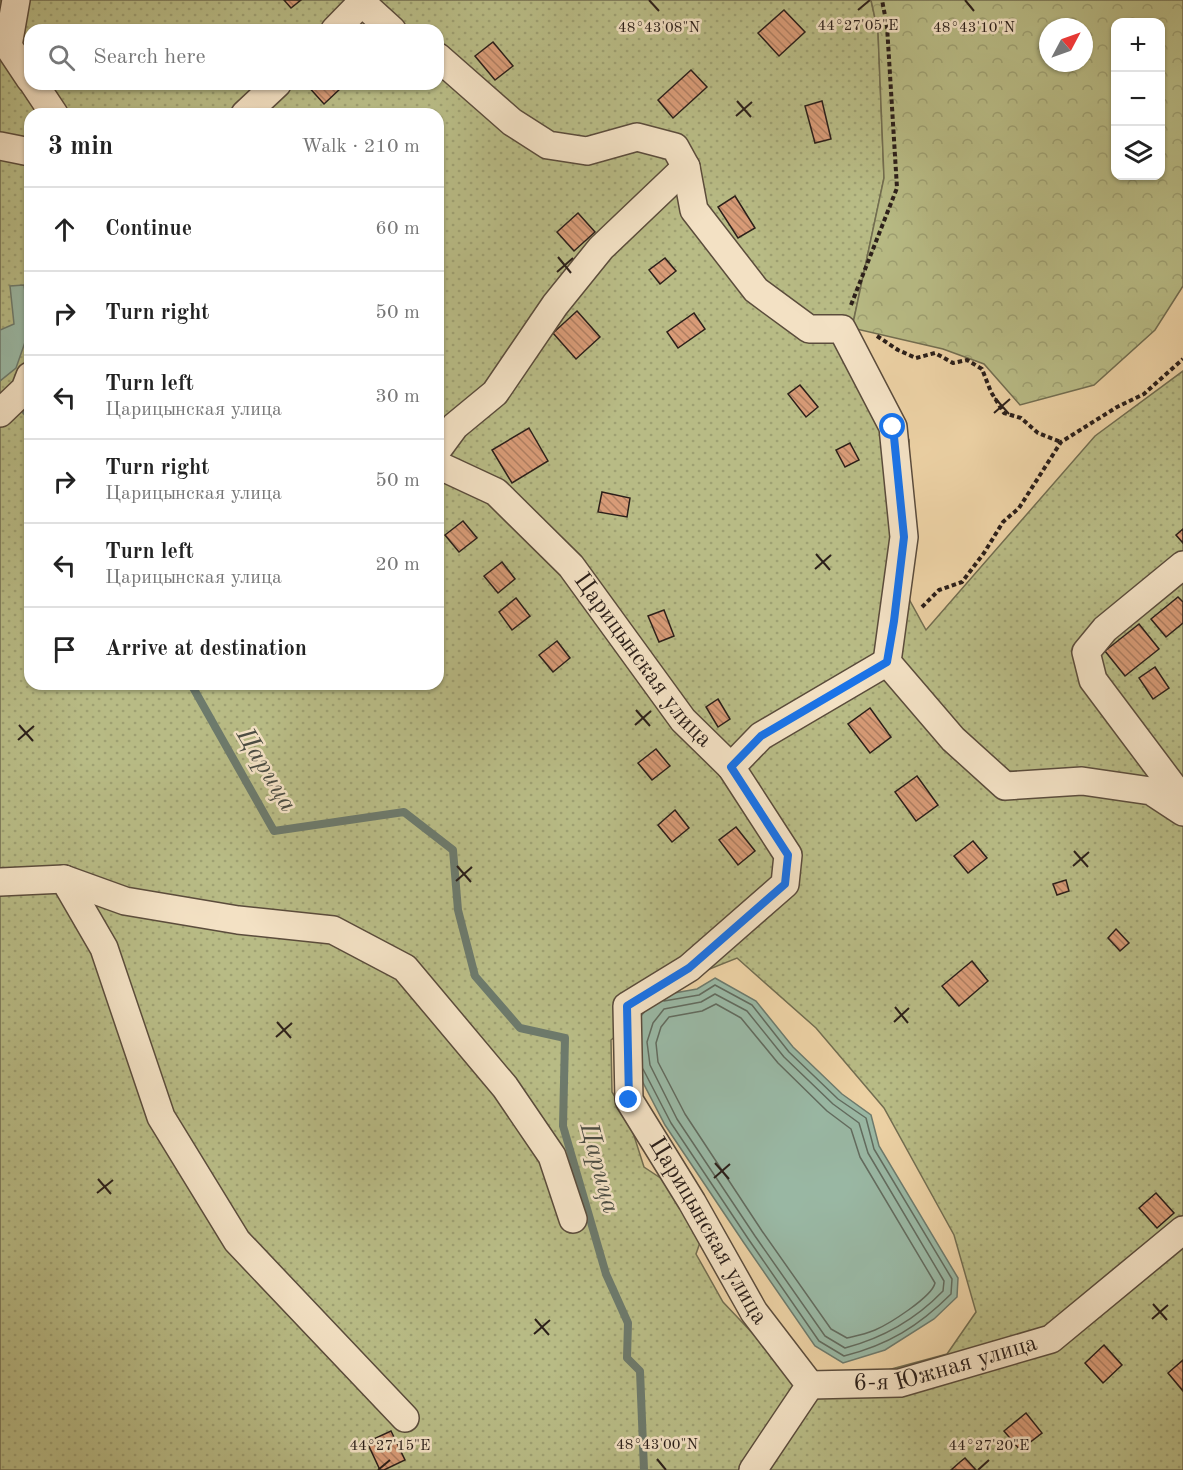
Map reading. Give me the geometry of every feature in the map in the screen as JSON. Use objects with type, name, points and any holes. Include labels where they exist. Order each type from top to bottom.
[{"type":"street","points":[[16,0],[8,46],[24,70]]},
{"type":"street","points":[[341,24],[362,1],[386,24]]},
{"type":"street","points":[[444,62],[512,122],[548,145],[588,151],[637,137],[675,147],[686,167],[694,210],[756,290],[809,329],[842,329],[893,427],[904,537],[887,662],[761,736],[731,767]]},
{"type":"street","points":[[37,90],[50,108]]},
{"type":"street","points":[[251,108],[271,90]]},
{"type":"street","points":[[0,146],[24,151]]},
{"type":"street","points":[[444,440],[455,426],[495,393],[555,305],[601,248],[686,167]]},
{"type":"street","points":[[0,413],[24,390]]},
{"type":"street","name":"Царицынская улица","points":[[444,468],[496,492],[571,566],[683,720],[731,767],[788,855],[785,884],[689,968],[627,1006],[629,1100],[692,1202],[754,1312],[810,1386]]},
{"type":"street","points":[[1183,565],[1105,629],[1086,652],[1093,680],[1183,800]]},
{"type":"street","points":[[887,662],[953,739],[1005,786],[1082,781],[1151,791],[1183,812]]},
{"type":"street","points":[[0,882],[64,879],[125,901],[238,920],[333,930],[405,968],[505,1087],[552,1156],[573,1219]]},
{"type":"street","points":[[64,879],[104,948],[162,1117],[237,1241],[405,1418]]},
{"type":"street","name":"6-я Южная улица","points":[[810,1386],[900,1383],[1051,1340],[1183,1230]]},
{"type":"street","points":[[753,1470],[810,1386]]},
{"type":"path","points":[[882,0],[887,26],[897,188],[842,329],[862,331],[878,336],[898,350],[916,358],[935,353],[953,363],[967,360],[982,369],[991,392],[1004,413],[1021,418],[1038,433],[1061,442]]},
{"type":"path","points":[[894,621],[920,608],[939,590],[962,582],[984,553],[1003,522],[1019,508],[1061,442],[1117,407],[1144,394],[1183,359]]},
{"type":"green space","points":[[0,0],[871,0],[878,32],[884,178],[852,328],[909,440],[909,599],[926,630],[1095,436],[1183,371],[1183,1470],[0,1470]],"holes":[[[737,958],[816,1028],[884,1108],[954,1235],[976,1312],[947,1354],[799,1394],[791,1368],[757,1338],[723,1302],[696,1254],[703,1234],[668,1183],[644,1167],[629,1120],[612,1092],[611,1040],[687,978]]]},
{"type":"green space","points":[[871,0],[1183,0],[1183,286],[1155,330],[1094,385],[1020,405],[984,364],[943,349],[852,328],[884,178],[878,32]]},
{"type":"water","points":[[24,285],[24,345],[16,368],[0,381],[0,330],[14,324],[10,286]]},
{"type":"water","points":[[715,978],[756,1001],[793,1047],[842,1094],[871,1115],[879,1146],[958,1278],[957,1297],[934,1319],[885,1350],[843,1363],[815,1346],[665,1125],[636,1069],[641,1016],[657,996],[697,989]]},
{"type":"building","points":[[284,0],[301,0],[291,8]]},
{"type":"building","points":[[784,10],[805,32],[779,56],[758,33]]},
{"type":"building","points":[[493,42],[513,66],[495,80],[475,56]]},
{"type":"building","points":[[691,70],[707,87],[673,118],[658,100]]},
{"type":"building","points":[[311,90],[339,90],[324,104]]},
{"type":"building","points":[[822,101],[831,139],[815,143],[805,106]]},
{"type":"building","points":[[735,196],[755,228],[738,238],[718,207]]},
{"type":"building","points":[[578,213],[595,232],[574,251],[557,232]]},
{"type":"building","points":[[665,258],[676,271],[660,284],[649,270]]},
{"type":"building","points":[[577,311],[600,337],[576,359],[553,333]]},
{"type":"building","points":[[694,313],[705,329],[678,348],[667,332]]},
{"type":"building","points":[[800,385],[818,407],[806,417],[788,394]]},
{"type":"building","points":[[529,428],[548,461],[512,483],[492,450]]},
{"type":"building","points":[[850,443],[859,460],[845,467],[836,450]]},
{"type":"building","points":[[602,492],[630,498],[627,517],[598,512]]},
{"type":"building","points":[[463,521],[477,538],[459,552],[445,535]]},
{"type":"building","points":[[1183,529],[1183,543],[1176,535]]},
{"type":"building","points":[[502,562],[515,579],[498,593],[484,576]]},
{"type":"building","points":[[1178,597],[1183,602],[1183,623],[1166,637],[1151,619]]},
{"type":"building","points":[[516,598],[530,616],[512,630],[499,612]]},
{"type":"building","points":[[664,610],[674,636],[659,642],[648,616]]},
{"type":"building","points":[[1139,624],[1159,649],[1125,676],[1105,651]]},
{"type":"building","points":[[557,641],[570,658],[553,672],[539,655]]},
{"type":"building","points":[[1155,667],[1169,688],[1153,699],[1139,678]]},
{"type":"building","points":[[718,699],[730,719],[718,727],[706,707]]},
{"type":"building","points":[[870,708],[891,737],[870,753],[848,724]]},
{"type":"building","points":[[656,749],[670,766],[652,780],[638,763]]},
{"type":"building","points":[[917,776],[938,805],[916,821],[895,792]]},
{"type":"building","points":[[675,810],[689,828],[672,842],[658,825]]},
{"type":"building","points":[[736,827],[755,851],[738,865],[719,840]]},
{"type":"building","points":[[973,841],[987,858],[968,873],[954,856]]},
{"type":"building","points":[[1066,880],[1069,891],[1057,895],[1053,884]]},
{"type":"building","points":[[1116,929],[1129,943],[1120,951],[1108,938]]},
{"type":"building","points":[[972,961],[988,981],[959,1006],[942,986]]},
{"type":"building","points":[[1156,1193],[1174,1213],[1157,1228],[1139,1208]]},
{"type":"building","points":[[1104,1345],[1122,1365],[1103,1383],[1085,1363]]},
{"type":"building","points":[[1183,1360],[1183,1391],[1168,1373]]},
{"type":"building","points":[[1026,1413],[1042,1433],[1020,1450],[1004,1431]]},
{"type":"building","points":[[391,1431],[405,1460],[380,1470],[367,1442]]},
{"type":"building","points":[[965,1458],[976,1470],[951,1470],[960,1462]]},
{"type":"waterway","name":"Царица","points":[[20,405],[24,409]]},
{"type":"waterway","name":"Царица","points":[[194,690],[274,831],[404,812],[453,850],[458,910],[475,976],[520,1028],[565,1038],[563,1126],[606,1274],[628,1323],[627,1358],[640,1371],[644,1470]]},
{"type":"route","points":[[629,1100],[627,1006],[689,968],[785,884],[788,855],[731,767],[761,736],[887,662],[904,537],[893,427]]}]
